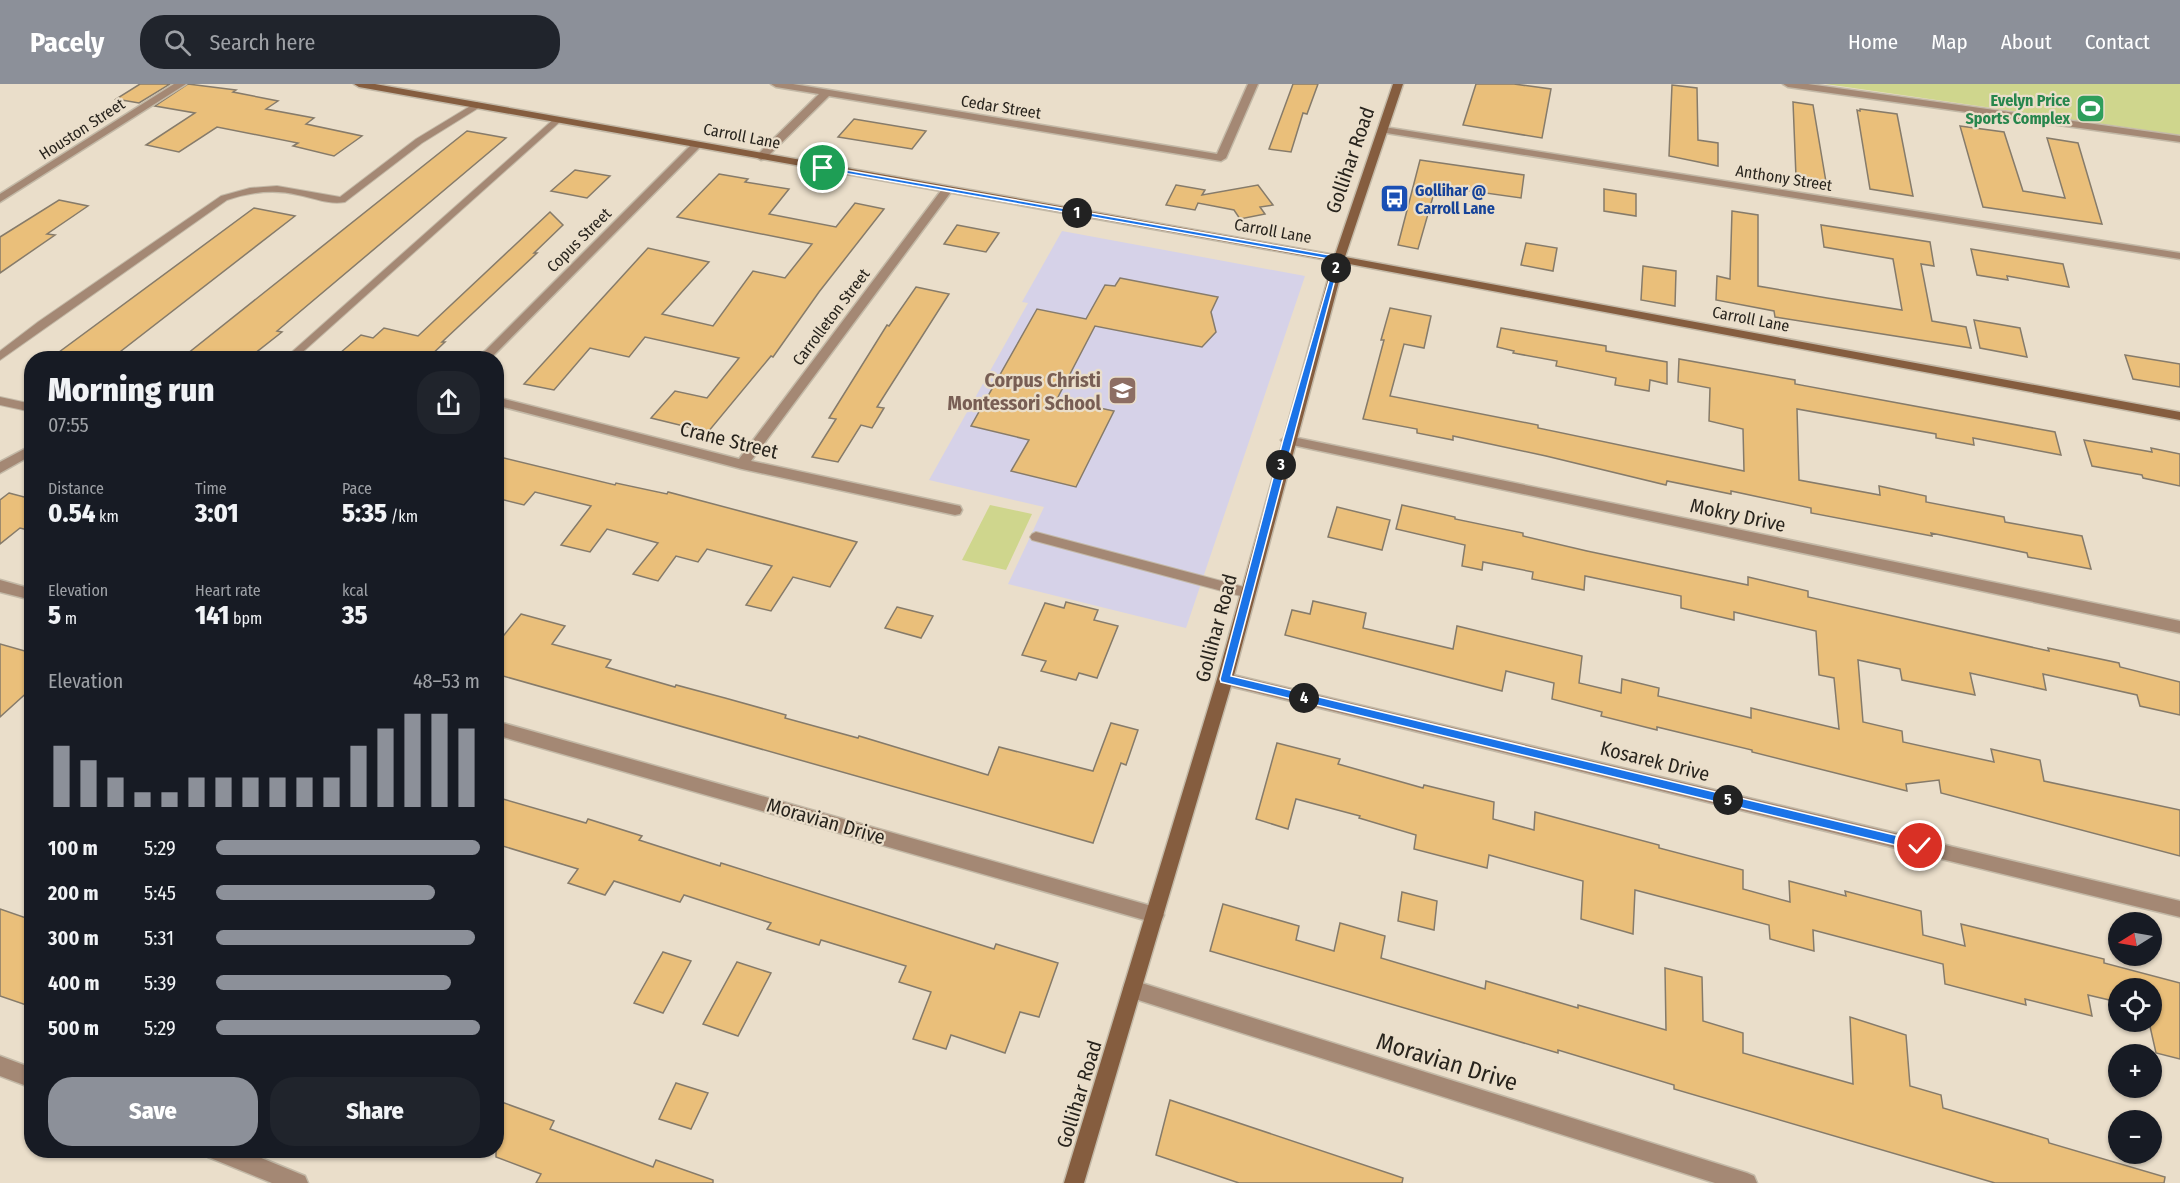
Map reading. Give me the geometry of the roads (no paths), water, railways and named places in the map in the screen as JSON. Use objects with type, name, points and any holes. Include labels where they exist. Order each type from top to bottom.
[{"type":"street","name":"Houston Street","points":[[0,199],[181,84]]},
{"type":"street","name":"Carroll Lane","points":[[359,84],[1339,259],[2180,416]]},
{"type":"street","name":"Cedar Street","points":[[776,84],[1221,158],[1253,84]]},
{"type":"street","name":"Gollihar Road","points":[[1074,1183],[1225,679],[1288,440],[1339,259],[1398,84]]},
{"type":"street","points":[[1788,84],[2180,139]]},
{"type":"street","points":[[761,157],[826,93]]},
{"type":"street","name":"Anthony Street","points":[[1384,130],[2180,256]]},
{"type":"street","name":"Copus Street","points":[[491,351],[698,144]]},
{"type":"street","name":"Carrolleton Street","points":[[742,464],[947,189]]},
{"type":"street","name":"Crane Street","points":[[504,403],[742,464],[955,510]]},
{"type":"street","name":"Mokry Drive","points":[[1288,440],[2180,627]]},
{"type":"street","points":[[0,468],[24,454]]},
{"type":"street","points":[[0,586],[24,593]]},
{"type":"street","name":"Kosarek Drive","points":[[1225,679],[2180,909]]},
{"type":"street","name":"Moravian Drive","points":[[504,730],[1155,915]]},
{"type":"street","name":"Moravian Drive","points":[[1132,989],[1747,1183]]},
{"type":"street","points":[[0,1066],[24,1075]]},
{"type":"street","points":[[235,1158],[298,1183]]},
{"type":"lane","points":[[0,356],[42,324],[224,198],[245,190],[271,188],[295,191],[330,200],[342,200],[419,141],[477,105]]},
{"type":"lane","points":[[298,351],[558,120]]},
{"type":"lane","points":[[0,401],[24,406]]},
{"type":"lane","points":[[1036,537],[1248,593]]},
{"type":"place","name":"Evelyn Price Sports Complex","points":[[2091,109]]},
{"type":"place","name":"Gollihar @ Carroll Lane","points":[[1394,199]]},
{"type":"place","name":"Corpus Christi Montessori School","points":[[1122,391]]}]
